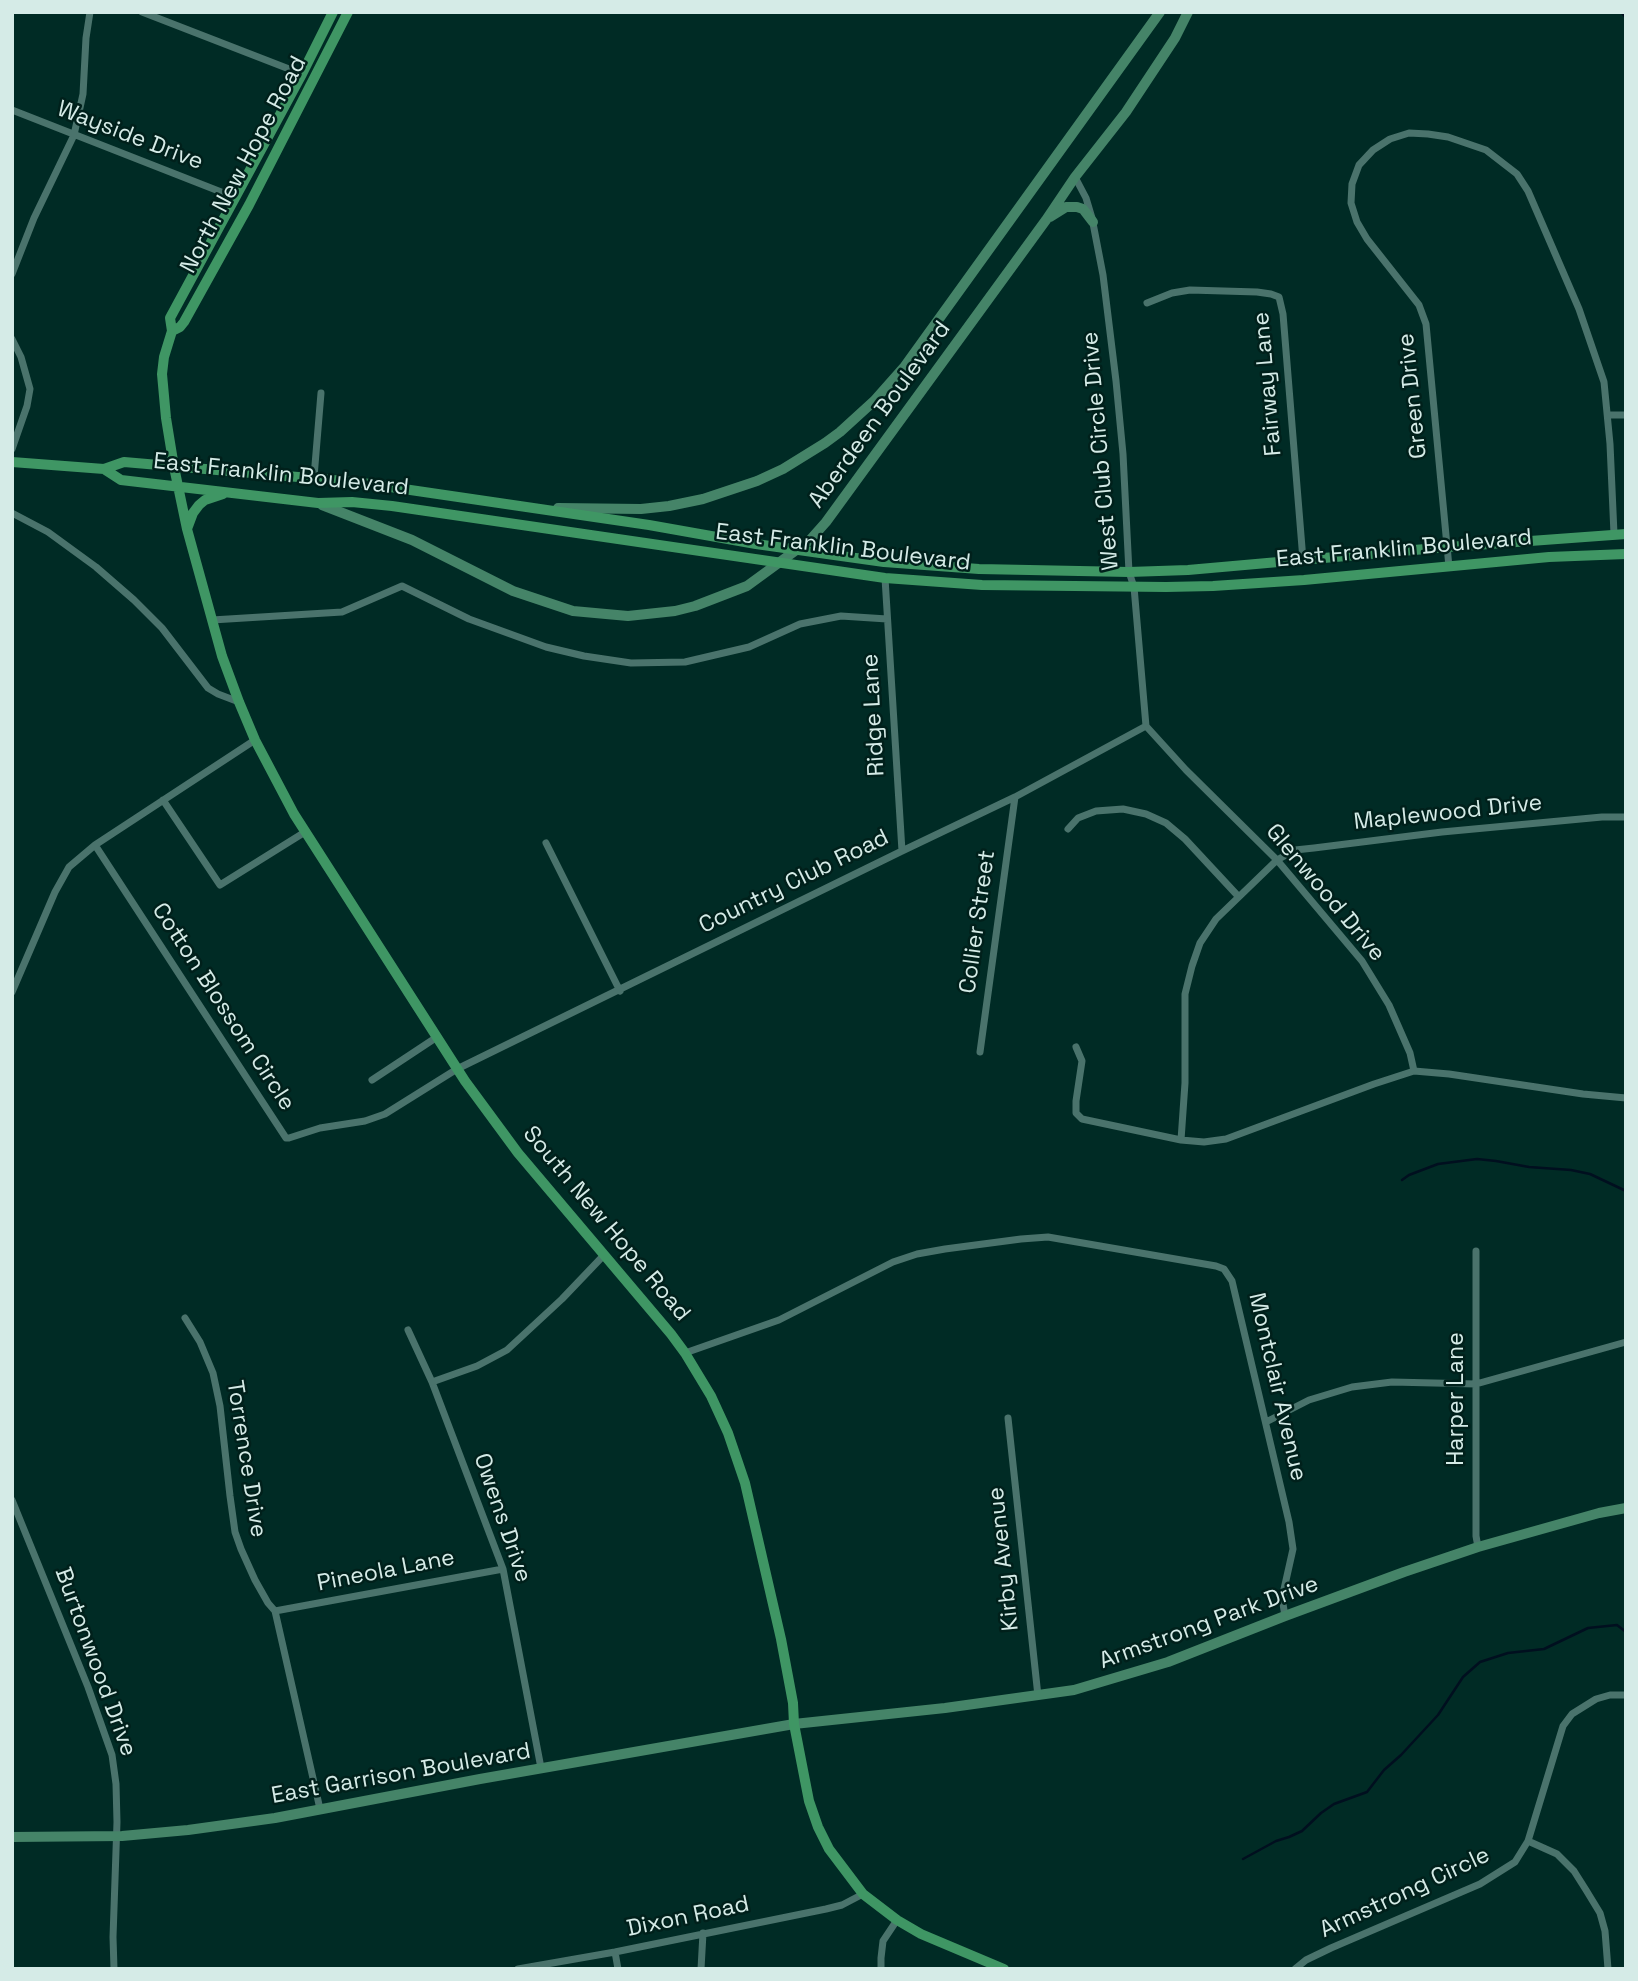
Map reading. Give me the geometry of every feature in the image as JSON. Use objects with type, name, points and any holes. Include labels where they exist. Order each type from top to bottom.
[{"type":"main road","name":"North New Hope Road","points":[[174,467],[162,384],[164,357],[172,331],[169,322],[247,172],[302,74],[332,12]]},
{"type":"main road","name":"North New Hope Road","points":[[172,331],[183,325],[249,205],[348,12]]},
{"type":"main road","name":"Aberdeen Boulevard","points":[[534,508],[641,509],[703,499],[757,481],[797,461],[839,432],[874,401],[905,366],[1160,12]]},
{"type":"main road","name":"Aberdeen Boulevard","points":[[318,503],[412,540],[513,591],[573,611],[628,616],[650,614],[695,606],[747,586],[810,540],[826,522],[1075,177],[1126,112],[1175,38],[1188,12]]},
{"type":"main road","points":[[247,172],[250,182],[247,196],[249,205]]},
{"type":"main road","points":[[1046,219],[1066,206],[1071,206],[1083,209],[1093,222]]},
{"type":"main road","name":"East Franklin Boulevard","points":[[12,462],[104,469],[124,462],[395,486],[756,544],[884,562],[961,568],[1129,572],[1188,570],[1620,534]]},
{"type":"main road","name":"South New Hope Road","points":[[174,467],[187,529],[222,656],[268,768],[305,832],[457,1069],[518,1153],[685,1353],[711,1396],[737,1455],[760,1547],[781,1639],[809,1801],[817,1825],[837,1861],[863,1894],[897,1920],[921,1934],[1004,1969]]},
{"type":"main road","name":"East Franklin Boulevard","points":[[104,469],[121,480],[318,503],[352,502],[392,506],[885,578],[982,585],[1213,586],[1626,554]]},
{"type":"main road","points":[[187,529],[193,513],[205,500],[229,492]]},
{"type":"main road","name":"Armstrong Park Drive","points":[[794,1724],[945,1708],[1074,1690],[1143,1671],[1285,1616],[1478,1547],[1626,1508]]},
{"type":"main road","name":"East Garrison Boulevard","points":[[12,1837],[116,1836],[188,1830],[794,1724]]},
{"type":"street","points":[[12,274],[34,218],[74,135],[83,94],[90,12]]},
{"type":"street","points":[[142,12],[302,74]]},
{"type":"street","name":"Wayside Drive","points":[[12,110],[234,197]]},
{"type":"street","name":"Green Drive","points":[[1448,567],[1426,324],[1412,294],[1367,239],[1357,222],[1351,203],[1352,184],[1359,165],[1373,150],[1390,139],[1409,133],[1448,137],[1486,150],[1517,174],[1528,191],[1579,309],[1604,382],[1620,534]]},
{"type":"street","name":"West Club Circle Drive","points":[[1075,177],[1086,198],[1093,222],[1103,275],[1123,454],[1129,572],[1134,587],[1146,726]]},
{"type":"street","name":"Fairway Lane","points":[[1147,303],[1172,293],[1190,290],[1257,292],[1279,297],[1283,314],[1303,560]]},
{"type":"street","points":[[12,340],[21,357],[30,389],[12,449]]},
{"type":"street","points":[[314,477],[321,393]]},
{"type":"street","points":[[1608,415],[1626,415]]},
{"type":"street","points":[[12,513],[48,532],[96,567],[162,628],[208,688],[239,702]]},
{"type":"street","name":"Ridge Lane","points":[[885,578],[902,851]]},
{"type":"street","points":[[212,620],[342,612],[401,586],[469,619],[520,639],[584,656],[631,663],[685,662],[749,647],[800,624],[841,616],[887,619]]},
{"type":"street","name":"Country Club Road","points":[[457,1069],[1015,797],[1146,726]]},
{"type":"street","name":"Glenwood Drive","points":[[1146,726],[1186,770],[1277,860],[1362,961],[1389,1005],[1410,1053],[1414,1072]]},
{"type":"street","points":[[12,992],[69,867],[95,845],[255,740]]},
{"type":"street","name":"Collier Street","points":[[980,1052],[1015,797]]},
{"type":"street","points":[[163,800],[220,885],[305,832]]},
{"type":"street","points":[[1069,829],[1078,818],[1096,811],[1123,809],[1146,814],[1166,823],[1185,839],[1238,896]]},
{"type":"street","name":"Maplewood Drive","points":[[1277,860],[1295,850],[1454,831],[1626,817]]},
{"type":"street","points":[[546,843],[620,991]]},
{"type":"street","name":"Cotton Blossom Circle","points":[[95,845],[286,1138],[320,1128],[375,1118],[399,1107],[457,1069]]},
{"type":"street","points":[[1181,1140],[1185,1083],[1185,993],[1192,966],[1200,943],[1216,919],[1277,860]]},
{"type":"street","points":[[372,1080],[437,1037]]},
{"type":"street","points":[[1076,1046],[1082,1061],[1076,1113],[1082,1119],[1181,1140],[1205,1142],[1226,1139],[1374,1084],[1414,1072],[1449,1074],[1626,1098]]},
{"type":"street","name":"Montclair Avenue","points":[[685,1353],[779,1320],[893,1262],[917,1254],[1034,1237],[1066,1239],[1224,1269],[1236,1292],[1289,1522],[1293,1549],[1282,1598],[1285,1616]]},
{"type":"street","name":"Harper Lane","points":[[1476,1251],[1478,1547]]},
{"type":"street","points":[[432,1382],[477,1366],[507,1350],[604,1255]]},
{"type":"street","name":"Torrence Drive","points":[[185,1318],[200,1342],[213,1373],[220,1406],[235,1532],[255,1580],[275,1611],[320,1809]]},
{"type":"street","name":"Owens Drive","points":[[408,1330],[432,1382],[503,1569],[541,1768]]},
{"type":"street","points":[[1266,1422],[1308,1400],[1352,1387],[1392,1382],[1476,1384],[1626,1342]]},
{"type":"street","name":"Kirby Avenue","points":[[1009,1418],[1038,1696]]},
{"type":"street","name":"Burtonwood Drive","points":[[12,1500],[88,1687],[112,1755],[116,1784],[114,1969]]},
{"type":"street","name":"Pineola Lane","points":[[275,1611],[503,1569]]},
{"type":"street","points":[[1608,1969],[1605,1931],[1600,1913],[1574,1871],[1557,1854],[1528,1841],[1563,1726],[1572,1714],[1596,1699],[1610,1695],[1626,1695]]},
{"type":"street","name":"Armstrong Circle","points":[[1295,1969],[1306,1960],[1331,1948],[1479,1884],[1515,1862],[1528,1841]]},
{"type":"street","name":"Dixon Road","points":[[518,1969],[827,1909],[863,1894]]},
{"type":"street","points":[[881,1969],[883,1941],[897,1920]]},
{"type":"street","points":[[701,1969],[703,1933]]},
{"type":"street","points":[[615,1952],[618,1969]]},
{"type":"waterway","points":[[1621,12],[1626,18]]},
{"type":"waterway","points":[[1402,1180],[1438,1164],[1477,1159],[1590,1174],[1626,1191]]},
{"type":"waterway","points":[[1243,1859],[1276,1841],[1302,1831],[1334,1804],[1367,1792],[1384,1770],[1438,1715],[1463,1677],[1480,1662],[1508,1653],[1544,1649],[1588,1628],[1617,1625],[1626,1632]]}]
